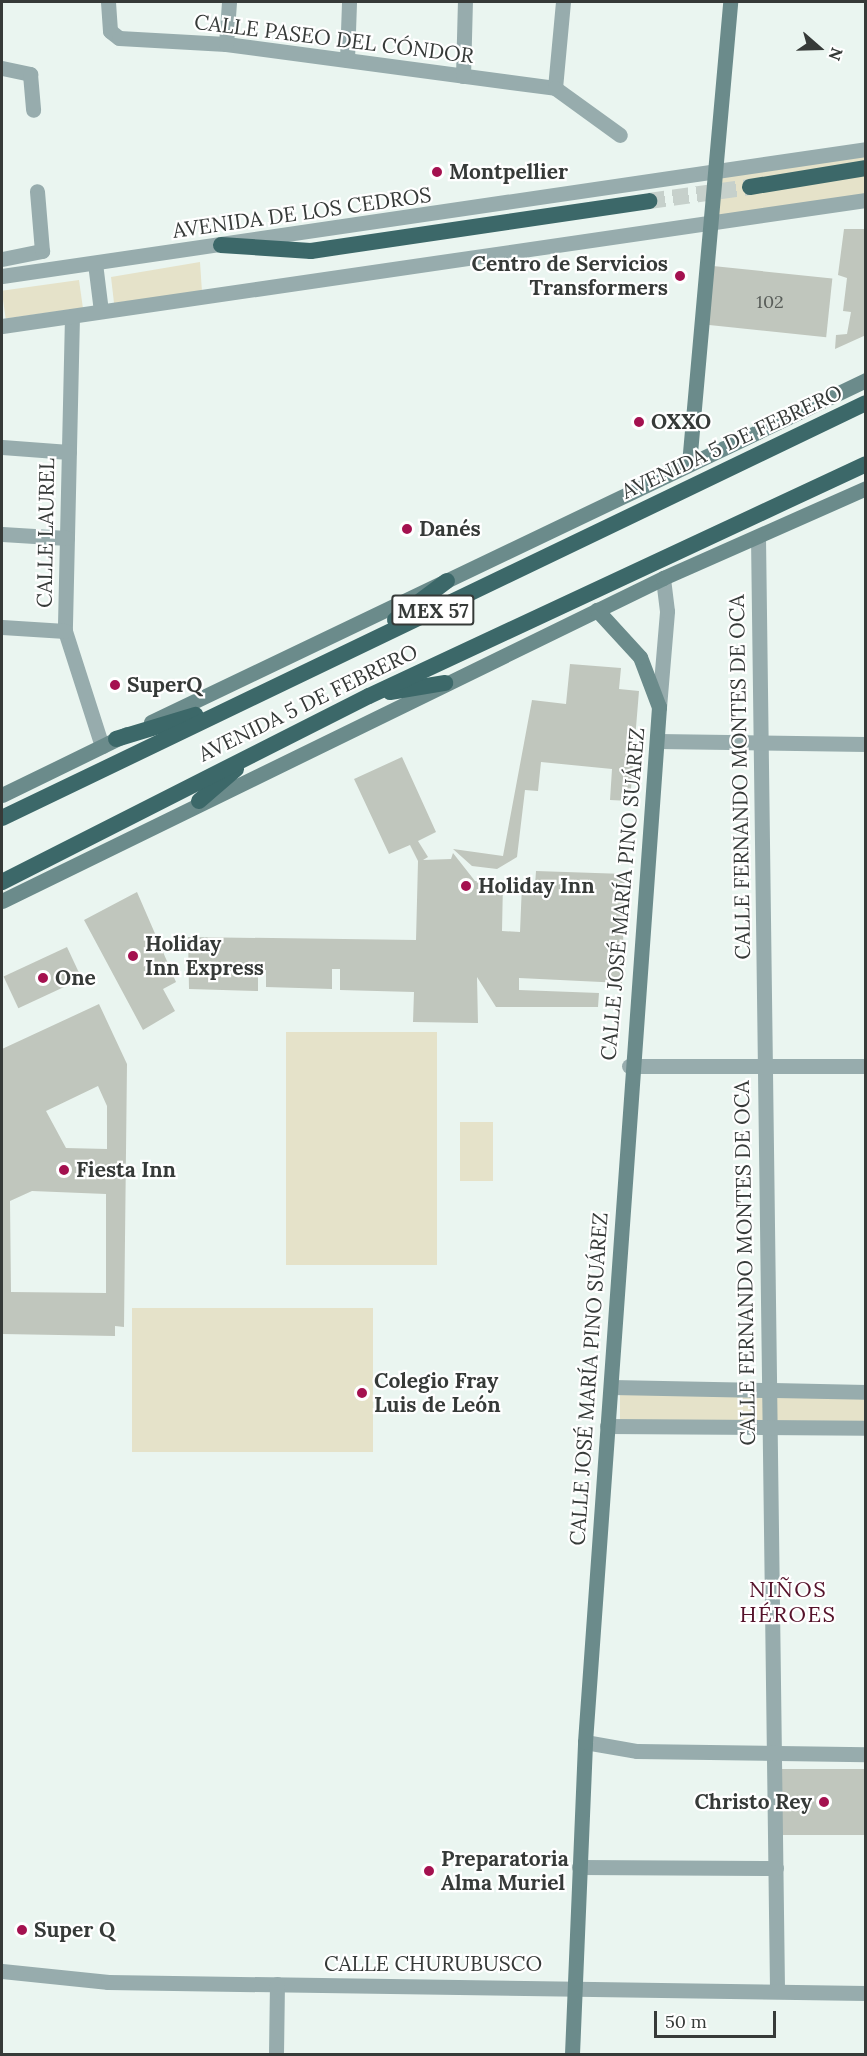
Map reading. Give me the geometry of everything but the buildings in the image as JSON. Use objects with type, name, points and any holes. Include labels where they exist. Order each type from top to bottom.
[{"type":"highway","points":[[750,187],[866,168]]},
{"type":"highway","points":[[221,246],[310,251],[650,201]]},
{"type":"highway","name":"AVENIDA 5 DE FEBRERO","points":[[2,818],[244,700],[866,404]]},
{"type":"highway","name":"AVENIDA 5 DE FEBRERO","points":[[2,882],[257,750],[866,464]]},
{"type":"highway","points":[[363,644],[447,581]]},
{"type":"highway","points":[[369,696],[445,683]]},
{"type":"highway","points":[[109,742],[244,700]]},
{"type":"highway","points":[[199,801],[257,750]]},
{"type":"main road","points":[[689,464],[730,2]]},
{"type":"main road","name":"AVENIDA 5 DE FEBRERO","points":[[2,795],[866,380]]},
{"type":"main road","points":[[597,610],[665,570],[866,479]]},
{"type":"main road","name":"AVENIDA 5 DE FEBRERO","points":[[2,901],[199,801],[663,578],[866,488]]},
{"type":"main road","name":"CALLE JOSÉ MARÍA PINO SUÁREZ","points":[[572,2055],[573,1986],[585,1742],[607,1426],[612,1387],[629,1066],[658,741],[659,707],[640,657],[597,610]]},
{"type":"main road","points":[[2,895],[39,881]]},
{"type":"street","name":"CALLE PASEO DEL CÓNDOR","points":[[108,2],[110,31],[119,38],[226,44],[555,88]]},
{"type":"street","points":[[226,44],[229,2]]},
{"type":"street","points":[[347,60],[349,2]]},
{"type":"street","points":[[463,76],[465,2]]},
{"type":"street","points":[[563,2],[555,88],[620,135]]},
{"type":"street","points":[[2,68],[30,74],[33,110]]},
{"type":"street","name":"AVENIDA DE LOS CEDROS","points":[[2,276],[714,174],[866,149]]},
{"type":"street","points":[[2,259],[42,251],[37,191]]},
{"type":"street","points":[[2,326],[866,200]]},
{"type":"street","points":[[95,263],[101,311]]},
{"type":"street","name":"CALLE LAUREL","points":[[72,315],[65,631],[109,742]]},
{"type":"street","points":[[2,447],[69,452]]},
{"type":"street","points":[[2,534],[67,538]]},
{"type":"street","name":"CALLE FERNANDO MONTES DE OCA","points":[[758,537],[764,744],[762,1066],[776,1755],[777,1989]]},
{"type":"street","name":"CALLE JOSÉ MARÍA PINO SUÁREZ","points":[[659,707],[667,611],[663,578]]},
{"type":"street","points":[[2,627],[65,631]]},
{"type":"street","points":[[658,741],[866,744]]},
{"type":"street","points":[[629,1066],[866,1066]]},
{"type":"street","points":[[612,1387],[866,1392]]},
{"type":"street","points":[[607,1426],[866,1428]]},
{"type":"street","points":[[585,1742],[637,1751],[776,1755],[866,1754]]},
{"type":"street","points":[[579,1867],[776,1868]]},
{"type":"street","name":"CALLE CHURUBUSCO","points":[[2,1971],[108,1982],[573,1986],[777,1989],[866,1993]]},
{"type":"street","points":[[276,2055],[277,1984]]},
{"type":"shaded area","points":[[865,149],[865,200],[711,224],[714,174]]},
{"type":"shaded area","points":[[200,262],[202,292],[114,303],[111,277]]},
{"type":"shaded area","points":[[79,280],[83,308],[6,319],[2,291]]},
{"type":"shaded area","points":[[286,1032],[437,1032],[437,1265],[286,1265]]},
{"type":"shaded area","points":[[460,1122],[493,1122],[493,1181],[460,1181]]},
{"type":"shaded area","points":[[132,1308],[373,1308],[373,1452],[132,1452]]},
{"type":"shaded area","points":[[620,1394],[865,1394],[865,1429],[620,1429]]},
{"type":"tunnel","points":[[649,201],[750,187]]},
{"type":"place","name":"Montpellier","points":[[437,172]]},
{"type":"place","name":"Centro de Servicios Transformers","points":[[680,276]]},
{"type":"place","name":"OXXO","points":[[639,422]]},
{"type":"place","name":"Danés","points":[[407,529]]},
{"type":"place","name":"SuperQ","points":[[115,685]]},
{"type":"place","name":"Holiday Inn","points":[[466,886]]},
{"type":"place","name":"Holiday Inn Express","points":[[133,956]]},
{"type":"place","name":"One","points":[[43,978]]},
{"type":"place","name":"Fiesta Inn","points":[[64,1170]]},
{"type":"place","name":"Colegio Fray Luis de León","points":[[362,1393]]},
{"type":"place","name":"Christo Rey","points":[[824,1802]]},
{"type":"place","name":"Preparatoria Alma Muriel","points":[[429,1871]]},
{"type":"place","name":"Super Q","points":[[22,1930]]},
{"type":"district","name":"NIÑOS HÉROES","points":[[788,1602]]}]
